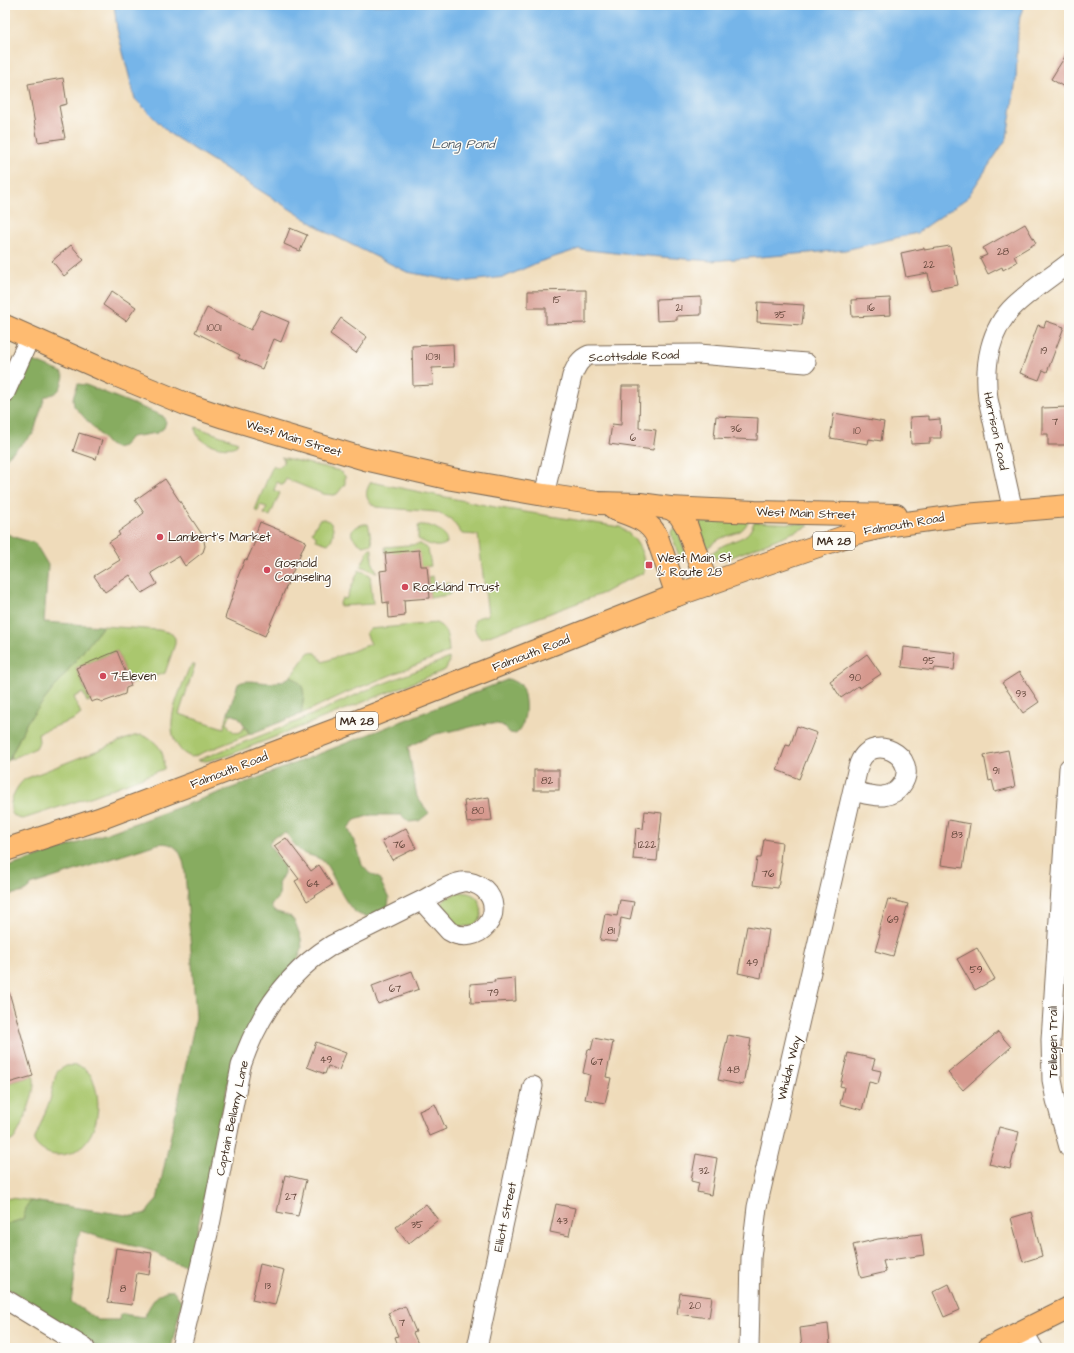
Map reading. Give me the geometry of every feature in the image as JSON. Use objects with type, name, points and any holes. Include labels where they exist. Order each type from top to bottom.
[{"type":"main road","name":"West Main Street","points":[[5,326],[113,374],[182,402],[261,429],[372,461],[452,479],[598,503],[640,504],[670,508],[881,515],[966,514]]},
{"type":"main road","name":"West Main Street","points":[[598,503],[634,516],[645,522],[653,529],[677,595]]},
{"type":"main road","name":"Falmouth Road","points":[[5,850],[99,819],[343,727],[677,595],[856,533],[892,525],[966,514],[1069,506]]},
{"type":"main road","points":[[670,508],[679,514],[687,527],[707,585]]},
{"type":"main road","points":[[989,1348],[1028,1340],[1069,1308]]},
{"type":"street","name":"Harrison Road","points":[[1013,511],[988,399],[986,380],[989,354],[998,327],[1005,316],[1015,305],[1069,264]]},
{"type":"street","points":[[5,393],[30,338]]},
{"type":"street","name":"Scottsdale Road","points":[[544,495],[572,376],[580,361],[584,357],[589,355],[699,354],[806,363]]},
{"type":"street","name":"Tellegen Trail","points":[[1069,768],[1051,1040],[1052,1080],[1069,1147]]},
{"type":"street","name":"Whidah Way","points":[[749,1348],[751,1258],[756,1207],[853,791]]},
{"type":"street","name":"Captain Bellamy Lane","points":[[180,1348],[210,1225],[241,1066],[247,1049],[263,1016],[273,999],[321,952],[422,901]]},
{"type":"street","name":"Elliott Street","points":[[478,1348],[533,1086]]},
{"type":"street","points":[[5,1299],[86,1348]]},
{"type":"green space","points":[[31,360],[61,372],[64,376],[58,391],[45,397],[33,434],[5,459],[5,407],[22,370],[26,363]]},
{"type":"green space","points":[[78,384],[86,385],[163,416],[166,422],[164,428],[157,433],[131,437],[123,446],[116,448],[109,445],[74,406],[73,398]]},
{"type":"green space","points":[[196,427],[238,442],[237,445],[226,448],[211,445],[199,437],[196,432]]},
{"type":"green space","points":[[281,457],[340,471],[345,476],[345,484],[337,494],[333,495],[323,494],[286,479],[283,485],[277,482],[274,490],[280,493],[270,516],[264,514],[267,507],[260,505],[258,512],[255,510],[273,465],[279,467],[283,463],[284,459]]},
{"type":"green space","points":[[371,482],[500,508],[620,527],[636,541],[642,553],[644,573],[625,581],[604,593],[481,639],[475,631],[474,622],[477,618],[488,615],[478,535],[462,534],[451,519],[436,512],[376,507],[372,505],[367,496],[367,489]]},
{"type":"green space","points":[[323,519],[330,522],[333,529],[331,541],[328,544],[316,540],[316,536],[312,532],[319,520]]},
{"type":"green space","points":[[701,520],[748,521],[739,532],[722,538],[707,548],[699,523]]},
{"type":"green space","points":[[754,522],[806,524],[809,526],[727,559],[716,559],[710,554],[722,546],[746,535],[752,528]]},
{"type":"green space","points":[[368,524],[372,544],[363,546],[355,540],[352,531],[354,528]]},
{"type":"green space","points":[[419,525],[432,527],[441,531],[446,538],[447,543],[436,546],[418,539]]},
{"type":"green space","points":[[672,530],[677,530],[687,556],[680,559],[671,533]]},
{"type":"green space","points":[[5,533],[35,543],[48,565],[44,622],[103,626],[27,722],[9,760],[5,763]]},
{"type":"green space","points":[[420,544],[428,549],[431,566],[421,567],[386,553],[385,547]]},
{"type":"green space","points":[[369,549],[372,549],[372,561],[377,572],[361,566]]},
{"type":"green space","points":[[359,570],[370,575],[373,604],[339,606],[342,598],[346,599]]},
{"type":"green space","points":[[433,576],[434,584],[449,583],[453,587],[452,592],[448,595],[430,598],[428,577]]},
{"type":"green space","points":[[436,623],[445,631],[448,639],[449,652],[348,692],[301,714],[304,692],[300,684],[291,676],[309,652],[316,653],[323,662],[371,644],[366,633],[370,629]]},
{"type":"green space","points":[[103,626],[159,630],[171,633],[175,638],[175,644],[165,673],[130,684],[117,651],[76,668],[90,701],[87,702],[83,693],[74,697],[81,714],[75,719],[38,733],[39,742],[36,748],[9,760],[27,722]]},
{"type":"green space","points":[[449,658],[449,663],[445,670],[224,757],[206,761],[198,760],[296,722],[367,690]]},
{"type":"green space","points":[[192,665],[195,665],[179,714],[224,728],[228,713],[232,715],[229,717],[227,722],[232,730],[237,733],[244,727],[250,734],[192,757],[180,750],[173,734],[172,725],[178,695],[189,668]]},
{"type":"green space","points":[[291,676],[300,684],[304,692],[301,714],[250,734],[239,717],[228,713],[238,684],[249,681],[269,683],[276,682]]},
{"type":"green space","points":[[509,679],[521,685],[525,704],[523,724],[516,734],[510,733],[502,725],[490,723],[436,734],[408,747],[417,797],[429,813],[419,821],[409,822],[401,815],[371,815],[355,820],[348,828],[358,850],[362,865],[369,873],[379,878],[389,899],[388,907],[369,916],[361,915],[354,911],[348,904],[322,860],[302,852],[295,846],[286,833],[273,837],[269,844],[284,867],[284,873],[278,884],[279,896],[271,904],[272,909],[290,916],[295,922],[301,938],[302,949],[299,957],[287,972],[232,1064],[190,1264],[178,1264],[147,1249],[108,1240],[81,1231],[77,1239],[71,1302],[98,1320],[119,1320],[120,1314],[144,1317],[152,1302],[159,1294],[174,1291],[182,1302],[171,1348],[100,1348],[5,1287],[5,1225],[23,1219],[27,1205],[32,1201],[133,1216],[147,1213],[157,1200],[196,1017],[185,872],[183,860],[178,850],[170,844],[157,844],[31,885],[23,892],[5,895],[5,868],[240,785]]},
{"type":"green space","points":[[141,735],[152,740],[162,752],[164,769],[93,796],[23,819],[12,814],[11,802],[13,795],[25,779],[134,736]]},
{"type":"green space","points":[[458,892],[474,895],[481,906],[481,918],[473,926],[457,925],[448,918],[440,906],[444,900]]},
{"type":"green space","points":[[66,1066],[81,1067],[89,1073],[95,1086],[98,1108],[96,1120],[87,1141],[79,1148],[69,1153],[54,1155],[41,1149],[34,1141],[50,1100],[56,1074]]},
{"type":"green space","points":[[33,1076],[34,1089],[20,1128],[13,1140],[5,1142],[5,1084]]},
{"type":"green space","points":[[11,1198],[32,1201],[27,1205],[23,1219],[5,1225],[5,1199]]},
{"type":"water","name":"Long Pond","points":[[114,5],[1027,5],[1023,8],[1020,16],[1016,80],[1007,138],[967,198],[917,233],[845,250],[711,261],[579,249],[539,262],[505,277],[460,282],[407,272],[328,233],[170,134],[135,99],[117,29]]},
{"type":"building","points":[[1069,50],[1069,90],[1051,79]]},
{"type":"building","points":[[63,78],[67,104],[59,106],[65,138],[38,142],[28,84]]},
{"type":"building","points":[[1025,224],[1036,243],[1014,256],[1017,262],[1003,270],[1002,267],[988,274],[980,258],[987,255],[983,248]]},
{"type":"building","points":[[290,228],[307,235],[300,251],[284,244]]},
{"type":"building","points":[[71,245],[84,260],[64,276],[52,261]]},
{"type":"building","points":[[950,246],[958,285],[931,290],[928,273],[906,277],[901,253],[924,248],[924,250]]},
{"type":"building","points":[[586,290],[586,323],[546,324],[546,308],[528,308],[528,291]]},
{"type":"building","points":[[112,291],[136,307],[126,321],[103,305]]},
{"type":"building","points":[[701,297],[701,315],[677,316],[677,320],[657,321],[656,299]]},
{"type":"building","points":[[890,298],[891,315],[852,317],[851,300]]},
{"type":"building","points":[[758,302],[804,305],[802,325],[757,322]]},
{"type":"building","points":[[207,308],[251,330],[261,310],[289,322],[281,342],[274,339],[262,369],[238,358],[240,355],[195,332]]},
{"type":"building","points":[[341,318],[367,337],[356,353],[330,334]]},
{"type":"building","points":[[1046,321],[1064,327],[1047,372],[1043,370],[1039,380],[1020,373],[1038,325],[1044,327]]},
{"type":"building","points":[[453,344],[454,367],[432,368],[433,385],[413,386],[412,346]]},
{"type":"building","points":[[622,386],[640,386],[639,428],[656,430],[653,450],[609,444],[612,424],[621,425]]},
{"type":"building","points":[[1069,407],[1069,445],[1048,445],[1048,434],[1042,434],[1042,408]]},
{"type":"building","points":[[834,413],[884,422],[881,441],[869,439],[868,444],[830,438]]},
{"type":"building","points":[[716,416],[758,418],[757,440],[714,438]]},
{"type":"building","points":[[929,416],[929,420],[940,419],[941,438],[930,438],[930,443],[911,444],[910,417]]},
{"type":"building","points":[[79,433],[102,440],[96,459],[73,451]]},
{"type":"building","name":"Lambert's Market","points":[[165,479],[203,536],[205,546],[203,552],[185,566],[179,556],[151,573],[157,584],[142,593],[130,575],[105,592],[94,576],[120,560],[109,542],[120,535],[118,532],[144,513],[135,500]]},
{"type":"building","name":"Gosnold Counseling","points":[[260,522],[306,541],[265,636],[225,618],[238,580],[237,579],[245,559],[247,560],[258,535],[255,535]]},
{"type":"building","name":"Rockland Trust","points":[[419,550],[421,566],[427,566],[430,598],[404,600],[405,616],[389,618],[388,602],[383,603],[380,571],[387,570],[385,553]]},
{"type":"building","points":[[904,647],[956,653],[954,670],[935,668],[934,671],[902,667]]},
{"type":"building","name":"7-Eleven","points":[[117,651],[131,686],[126,688],[125,694],[103,702],[97,700],[91,702],[76,668]]},
{"type":"building","points":[[867,654],[881,674],[860,688],[858,686],[841,698],[830,681]]},
{"type":"building","points":[[1019,672],[1039,702],[1023,713],[1002,683]]},
{"type":"building","points":[[797,726],[817,733],[799,779],[777,770],[786,745],[790,746]]},
{"type":"building","points":[[1008,750],[1015,787],[995,792],[992,780],[989,781],[984,755]]},
{"type":"building","points":[[534,770],[559,770],[559,790],[534,790]]},
{"type":"building","points":[[489,797],[492,820],[467,823],[464,801]]},
{"type":"building","points":[[645,811],[662,813],[657,861],[633,859],[636,828],[643,829]]},
{"type":"building","points":[[948,820],[970,824],[963,868],[941,865]]},
{"type":"building","points":[[406,828],[416,848],[392,860],[382,841]]},
{"type":"building","points":[[286,838],[311,871],[319,865],[332,885],[307,901],[295,881],[299,879],[274,846]]},
{"type":"building","points":[[764,839],[782,842],[780,861],[782,862],[778,888],[753,885],[757,858],[761,858]]},
{"type":"building","points":[[888,899],[908,904],[893,956],[875,951],[880,934],[878,933]]},
{"type":"building","points":[[620,900],[634,902],[630,920],[621,918],[617,942],[600,940],[605,914],[617,916]]},
{"type":"building","points":[[747,926],[769,930],[761,978],[738,973]]},
{"type":"building","points":[[977,948],[995,979],[975,990],[957,959]]},
{"type":"building","points":[[412,971],[419,989],[378,1004],[372,986]]},
{"type":"building","points":[[515,978],[516,1001],[471,1003],[470,984],[495,982],[494,980]]},
{"type":"building","points":[[9,992],[33,1076],[5,1084],[5,993]]},
{"type":"building","points":[[998,1032],[1011,1047],[963,1090],[948,1073]]},
{"type":"building","points":[[728,1035],[751,1039],[743,1085],[718,1080]]},
{"type":"building","points":[[594,1038],[613,1042],[606,1077],[611,1078],[605,1103],[585,1099],[590,1075],[583,1073],[588,1049],[591,1050]]},
{"type":"building","points":[[316,1042],[346,1053],[339,1070],[328,1066],[325,1074],[307,1067]]},
{"type":"building","points":[[848,1053],[875,1059],[872,1069],[881,1071],[878,1084],[869,1082],[862,1110],[840,1104],[844,1087],[840,1086]]},
{"type":"building","points":[[435,1104],[446,1129],[429,1136],[419,1111]]},
{"type":"building","points":[[999,1127],[1019,1132],[1010,1169],[989,1164]]},
{"type":"building","points":[[696,1154],[717,1158],[711,1195],[697,1192],[699,1183],[691,1181]]},
{"type":"building","points":[[285,1175],[306,1180],[298,1216],[277,1212]]},
{"type":"building","points":[[426,1204],[438,1220],[408,1244],[396,1227]]},
{"type":"building","points":[[556,1204],[575,1208],[569,1236],[550,1232]]},
{"type":"building","points":[[1031,1212],[1042,1256],[1023,1262],[1011,1218]]},
{"type":"building","points":[[921,1234],[924,1255],[883,1261],[886,1272],[861,1278],[853,1245],[878,1239]]},
{"type":"building","points":[[116,1248],[152,1253],[149,1275],[137,1273],[132,1305],[108,1302]]},
{"type":"building","points":[[260,1264],[284,1270],[275,1305],[252,1300]]},
{"type":"building","points":[[949,1284],[960,1310],[944,1317],[933,1292]]},
{"type":"building","points":[[680,1293],[712,1297],[709,1318],[677,1314]]},
{"type":"building","points":[[405,1306],[416,1332],[413,1333],[420,1348],[399,1348],[395,1337],[398,1336],[388,1313]]},
{"type":"building","points":[[828,1324],[830,1344],[802,1348],[800,1328]]},
{"type":"place","name":"Lambert's Market","points":[[160,537]]},
{"type":"place","name":"West Main St & Route 28","points":[[649,565]]},
{"type":"place","name":"Gosnold Counseling","points":[[267,570]]},
{"type":"place","name":"Rockland Trust","points":[[405,587]]},
{"type":"place","name":"7-Eleven","points":[[103,676]]}]
